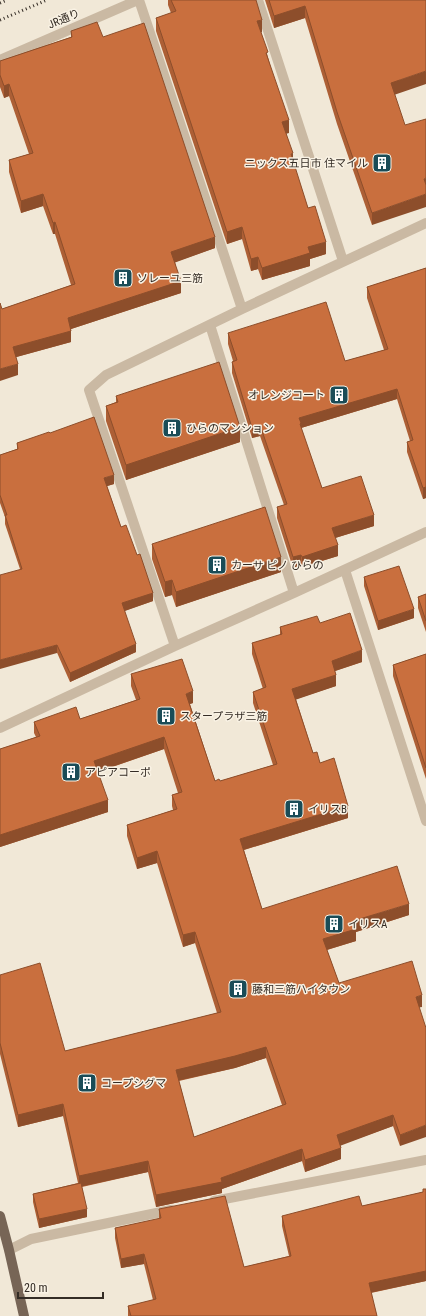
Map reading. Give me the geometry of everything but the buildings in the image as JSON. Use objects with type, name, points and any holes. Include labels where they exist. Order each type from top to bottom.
[{"type":"main road","points":[[0,1216],[10,1250],[24,1316]]},
{"type":"street","name":"JR通り","points":[[0,60],[138,0]]},
{"type":"street","points":[[138,0],[242,309]]},
{"type":"street","points":[[258,0],[343,261]]},
{"type":"street","points":[[175,646],[89,390],[106,375],[343,261],[426,223]]},
{"type":"street","points":[[210,325],[294,594]]},
{"type":"street","points":[[0,728],[175,646],[294,594],[426,532]]},
{"type":"street","points":[[345,570],[426,821]]},
{"type":"street","points":[[202,1204],[426,1160]]},
{"type":"street","points":[[10,1250],[31,1238],[179,1208]]},
{"type":"railway","points":[[0,3],[7,0]]},
{"type":"railway","points":[[0,20],[47,0]]},
{"type":"place","name":"ニックス五日市 住マイル","points":[[382,163]]},
{"type":"place","name":"ソレーユ三筋","points":[[123,278]]},
{"type":"place","name":"オレンジコート","points":[[339,395]]},
{"type":"place","name":"ひらのマンション","points":[[172,428]]},
{"type":"place","name":"カーサ ピノ ひらの","points":[[217,565]]},
{"type":"place","name":"スタープラザ三筋","points":[[166,716]]},
{"type":"place","name":"アピアコーポ","points":[[71,772]]},
{"type":"place","name":"イリスB","points":[[294,809]]},
{"type":"place","name":"イリスA","points":[[334,924]]},
{"type":"place","name":"藤和三筋ハイタウン","points":[[238,989]]},
{"type":"place","name":"コープシグマ","points":[[87,1083]]}]
